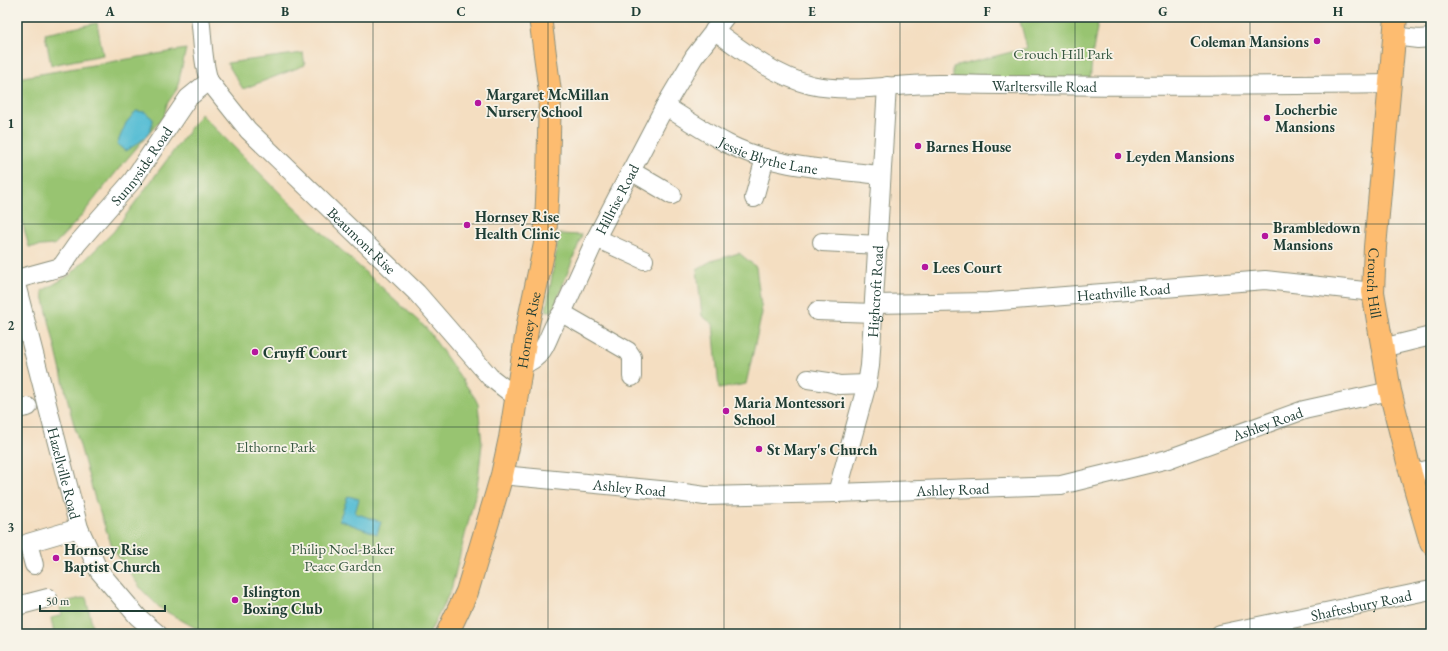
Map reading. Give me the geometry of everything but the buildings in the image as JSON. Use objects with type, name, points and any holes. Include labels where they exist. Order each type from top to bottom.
[{"type":"main road","name":"Hornsey Rise","points":[[447,634],[467,592],[502,475],[517,398],[521,366],[545,244],[550,92],[540,17]]},
{"type":"main road","name":"Crouch Hill","points":[[1395,27],[1373,292],[1390,391],[1421,471],[1431,543]]},
{"type":"street","points":[[200,17],[205,71],[209,81]]},
{"type":"street","name":"Hillrise Road","points":[[521,366],[536,358],[544,347],[557,319],[562,313],[596,238],[630,171],[665,106],[717,22]]},
{"type":"street","name":"Warltersville Road","points":[[717,22],[759,62],[796,80],[811,85],[834,88],[936,84],[1237,86],[1390,84]]},
{"type":"street","points":[[1395,27],[1418,39],[1431,38]]},
{"type":"street","name":"Sunnyside Road","points":[[17,279],[61,267],[77,244],[132,181],[188,98],[209,81]]},
{"type":"street","name":"Beaumont Rise","points":[[209,81],[248,130],[417,293],[490,377],[517,398]]},
{"type":"street","name":"Highcroft Road","points":[[837,493],[867,384],[870,366],[887,86]]},
{"type":"street","name":"Jessie Blythe Lane","points":[[665,106],[729,144],[765,158],[787,164],[812,168],[881,174]]},
{"type":"street","points":[[754,198],[765,158]]},
{"type":"street","points":[[630,171],[672,195]]},
{"type":"street","points":[[596,238],[644,260]]},
{"type":"street","points":[[822,242],[878,245]]},
{"type":"street","name":"Heathville Road","points":[[817,311],[988,302],[1265,280],[1373,292]]},
{"type":"street","name":"Hazellville Road","points":[[17,288],[79,528],[99,571],[138,617],[158,634]]},
{"type":"street","points":[[562,313],[628,351],[632,357],[632,377]]},
{"type":"street","points":[[1382,348],[1431,336]]},
{"type":"street","points":[[808,379],[839,385],[867,384]]},
{"type":"street","name":"Ashley Road","points":[[502,475],[670,491],[705,496],[1061,485],[1168,459],[1304,410],[1390,391]]},
{"type":"street","points":[[34,565],[28,542],[79,528]]},
{"type":"street","name":"Shaftesbury Road","points":[[1220,634],[1431,590]]},
{"type":"street","points":[[17,606],[48,598]]},
{"type":"green space","name":"Crouch Hill Park","points":[[1019,17],[1099,17],[1092,56],[1090,85],[953,79],[953,67],[1027,48]]},
{"type":"green space","points":[[97,23],[103,55],[51,65],[45,34]]},
{"type":"green space","points":[[186,49],[177,89],[167,104],[164,116],[121,166],[77,221],[54,245],[29,247],[17,203],[17,78]]},
{"type":"green space","points":[[303,53],[305,65],[243,89],[227,63]]},
{"type":"green space","name":"Elthorne Park","points":[[201,114],[289,202],[427,329],[478,404],[482,444],[477,488],[451,590],[429,634],[206,634],[160,608],[142,590],[113,549],[95,499],[71,414],[42,291],[70,275],[114,231]]},
{"type":"green space","points":[[559,234],[582,235],[553,311],[546,311]]},
{"type":"green space","points":[[739,253],[756,267],[762,313],[746,384],[719,389],[713,324],[702,316],[697,269],[711,261]]},
{"type":"green space","points":[[86,597],[94,634],[54,634],[51,618],[62,615],[60,608],[65,602]]},
{"type":"water","points":[[136,111],[145,112],[153,119],[152,125],[144,138],[125,151],[117,144],[126,123]]},
{"type":"water","points":[[348,496],[359,499],[355,513],[381,522],[377,534],[339,520]]},
{"type":"place","name":"Coleman Mansions","points":[[1317,41]]},
{"type":"place","name":"Margaret McMillan Nursery School","points":[[478,103]]},
{"type":"place","name":"Locherbie Mansions","points":[[1267,118]]},
{"type":"place","name":"Barnes House","points":[[918,146]]},
{"type":"place","name":"Leyden Mansions","points":[[1118,156]]},
{"type":"place","name":"Hornsey Rise Health Clinic","points":[[467,225]]},
{"type":"place","name":"Brambledown Mansions","points":[[1265,236]]},
{"type":"place","name":"Lees Court","points":[[925,267]]},
{"type":"place","name":"Cruyff Court","points":[[255,352]]},
{"type":"place","name":"Maria Montessori School","points":[[726,411]]},
{"type":"place","name":"St Mary's Church","points":[[759,449]]},
{"type":"place","name":"Hornsey Rise Baptist Church","points":[[56,558]]},
{"type":"place","name":"Islington Boxing Club","points":[[235,600]]},
{"type":"park label","name":"Philip Noel-Baker Peace Garden","points":[[343,556]]}]
